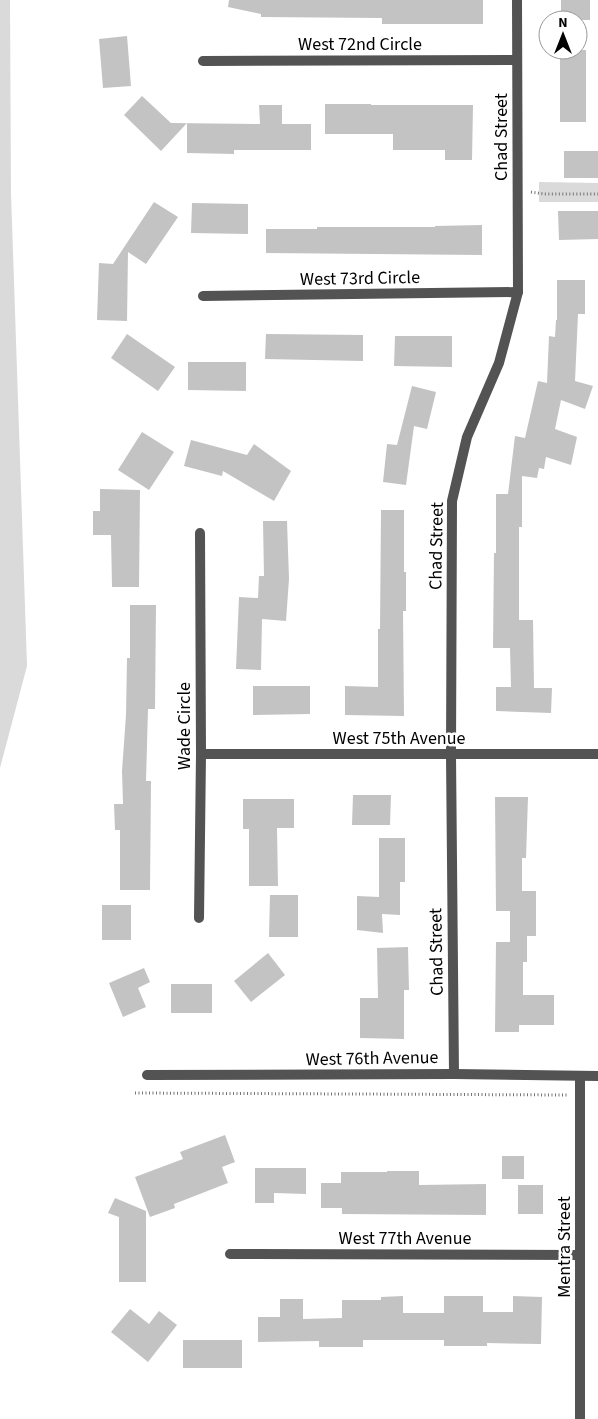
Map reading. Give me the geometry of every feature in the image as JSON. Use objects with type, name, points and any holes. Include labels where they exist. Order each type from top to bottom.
[{"type":"street","name":"Chad Street","points":[[454,1074],[450,755],[452,502],[468,437],[499,363],[518,292],[517,0]]},
{"type":"street","name":"West 72nd Circle","points":[[203,61],[516,60]]},
{"type":"street","name":"West 73rd Circle","points":[[203,296],[518,292]]},
{"type":"street","name":"Wade Circle","points":[[198,918],[201,754],[200,533]]},
{"type":"street","name":"West 75th Avenue","points":[[201,754],[598,754]]},
{"type":"street","name":"West 76th Avenue","points":[[147,1075],[454,1074],[598,1076]]},
{"type":"street","name":"Mentra Street","points":[[580,1076],[580,1419]]},
{"type":"street","name":"West 77th Avenue","points":[[230,1254],[580,1255]]},
{"type":"path","points":[[517,189],[544,194],[598,194]]},
{"type":"path","points":[[135,1093],[581,1095]]},
{"type":"shaded area","points":[[0,0],[10,0],[11,193],[27,666],[0,768]]},
{"type":"shaded area","points":[[539,182],[598,183],[598,202],[539,202]]},
{"type":"building","points":[[229,0],[483,0],[483,24],[382,24],[382,18],[261,17],[261,14],[228,7]]},
{"type":"building","points":[[561,0],[590,0],[590,20],[588,20],[588,10],[561,10]]},
{"type":"building","points":[[127,36],[131,86],[103,88],[99,39]]},
{"type":"building","points":[[560,60],[586,60],[586,122],[560,122]]},
{"type":"building","points":[[142,96],[171,123],[187,123],[161,151],[124,115]]},
{"type":"building","points":[[325,104],[473,105],[472,160],[445,160],[445,150],[393,150],[393,134],[325,134]]},
{"type":"building","points":[[259,105],[282,105],[282,124],[311,124],[311,150],[234,150],[234,154],[187,153],[187,123],[260,124]]},
{"type":"building","points":[[564,151],[598,151],[598,178],[564,178]]},
{"type":"building","points":[[154,202],[178,217],[146,264],[128,252],[127,321],[97,320],[99,263],[113,264]]},
{"type":"building","points":[[192,203],[248,204],[248,234],[191,233]]},
{"type":"building","points":[[558,211],[598,211],[598,239],[559,240]]},
{"type":"building","points":[[482,225],[482,255],[266,253],[266,229]]},
{"type":"building","points":[[557,280],[585,280],[585,314],[578,314],[575,381],[593,386],[585,409],[561,400],[555,429],[577,437],[571,465],[546,457],[544,469],[539,468],[537,478],[522,476],[522,527],[519,527],[519,620],[533,620],[534,688],[552,688],[551,713],[496,711],[496,687],[511,687],[510,648],[493,648],[496,494],[508,494],[515,436],[525,438],[538,381],[547,383],[549,336],[555,337],[557,320]]},
{"type":"building","points":[[127,334],[175,367],[158,391],[111,358]]},
{"type":"building","points":[[266,334],[363,335],[363,361],[265,359]]},
{"type":"building","points":[[395,336],[452,336],[452,367],[394,366]]},
{"type":"building","points":[[188,362],[246,362],[246,391],[188,390]]},
{"type":"building","points":[[412,386],[436,392],[427,429],[414,426],[406,485],[383,482],[387,444],[397,445]]},
{"type":"building","points":[[142,432],[174,452],[149,490],[118,470]]},
{"type":"building","points":[[191,440],[247,455],[254,444],[291,471],[274,501],[223,471],[222,476],[184,466]]},
{"type":"building","points":[[100,489],[140,490],[139,587],[112,587],[111,535],[93,535],[93,511],[100,511]]},
{"type":"building","points":[[381,510],[404,510],[406,611],[403,611],[404,716],[345,715],[345,686],[378,687]]},
{"type":"building","points":[[263,521],[287,521],[289,579],[286,621],[262,619],[261,670],[236,669],[239,597],[258,598],[259,576],[264,576]]},
{"type":"building","points":[[130,605],[156,605],[155,709],[148,709],[146,781],[151,781],[150,890],[120,890],[120,830],[115,830],[114,804],[123,804],[122,771],[126,715],[127,658],[130,658]]},
{"type":"building","points":[[253,686],[310,686],[310,714],[253,715]]},
{"type":"building","points":[[353,795],[391,795],[390,825],[352,825]]},
{"type":"building","points":[[495,797],[528,797],[526,858],[522,858],[522,891],[536,891],[536,936],[527,936],[527,962],[523,962],[523,995],[554,995],[554,1025],[519,1025],[519,1032],[495,1032],[496,942],[510,942],[510,911],[496,911]]},
{"type":"building","points":[[243,799],[294,799],[294,828],[277,828],[278,886],[249,886],[249,829],[243,829]]},
{"type":"building","points":[[379,838],[405,838],[405,882],[400,882],[400,915],[382,914],[383,933],[357,930],[357,896],[379,897]]},
{"type":"building","points":[[270,895],[298,895],[298,937],[269,937]]},
{"type":"building","points":[[102,905],[131,905],[131,940],[102,940]]},
{"type":"building","points":[[408,947],[409,990],[404,990],[404,1039],[360,1038],[360,998],[378,998],[377,948]]},
{"type":"building","points":[[268,953],[285,975],[251,1002],[234,981]]},
{"type":"building","points":[[144,968],[150,982],[138,988],[146,1007],[123,1017],[109,983]]},
{"type":"building","points":[[171,984],[212,984],[212,1013],[171,1013]]},
{"type":"building","points":[[225,1135],[235,1162],[222,1167],[228,1183],[174,1204],[175,1208],[150,1217],[135,1177],[183,1159],[180,1152]]},
{"type":"building","points":[[502,1156],[524,1156],[524,1179],[502,1179]]},
{"type":"building","points":[[255,1168],[306,1168],[306,1194],[274,1193],[274,1203],[255,1203]]},
{"type":"building","points":[[419,1171],[419,1185],[486,1184],[486,1215],[342,1214],[342,1208],[321,1208],[321,1183],[341,1183],[341,1172]]},
{"type":"building","points":[[518,1185],[543,1185],[543,1214],[518,1214]]},
{"type":"building","points":[[115,1198],[146,1211],[146,1282],[119,1282],[119,1217],[108,1213]]},
{"type":"building","points":[[403,1296],[403,1313],[444,1313],[444,1296],[483,1296],[483,1312],[513,1312],[513,1296],[542,1297],[541,1344],[487,1343],[487,1346],[444,1346],[444,1340],[363,1340],[363,1347],[319,1347],[319,1341],[258,1342],[258,1317],[280,1317],[280,1299],[303,1299],[303,1319],[342,1318],[342,1300],[381,1300],[381,1297]]},
{"type":"building","points":[[130,1309],[149,1324],[159,1311],[177,1325],[148,1362],[111,1332]]},
{"type":"building","points":[[183,1340],[242,1340],[242,1368],[183,1368]]}]
